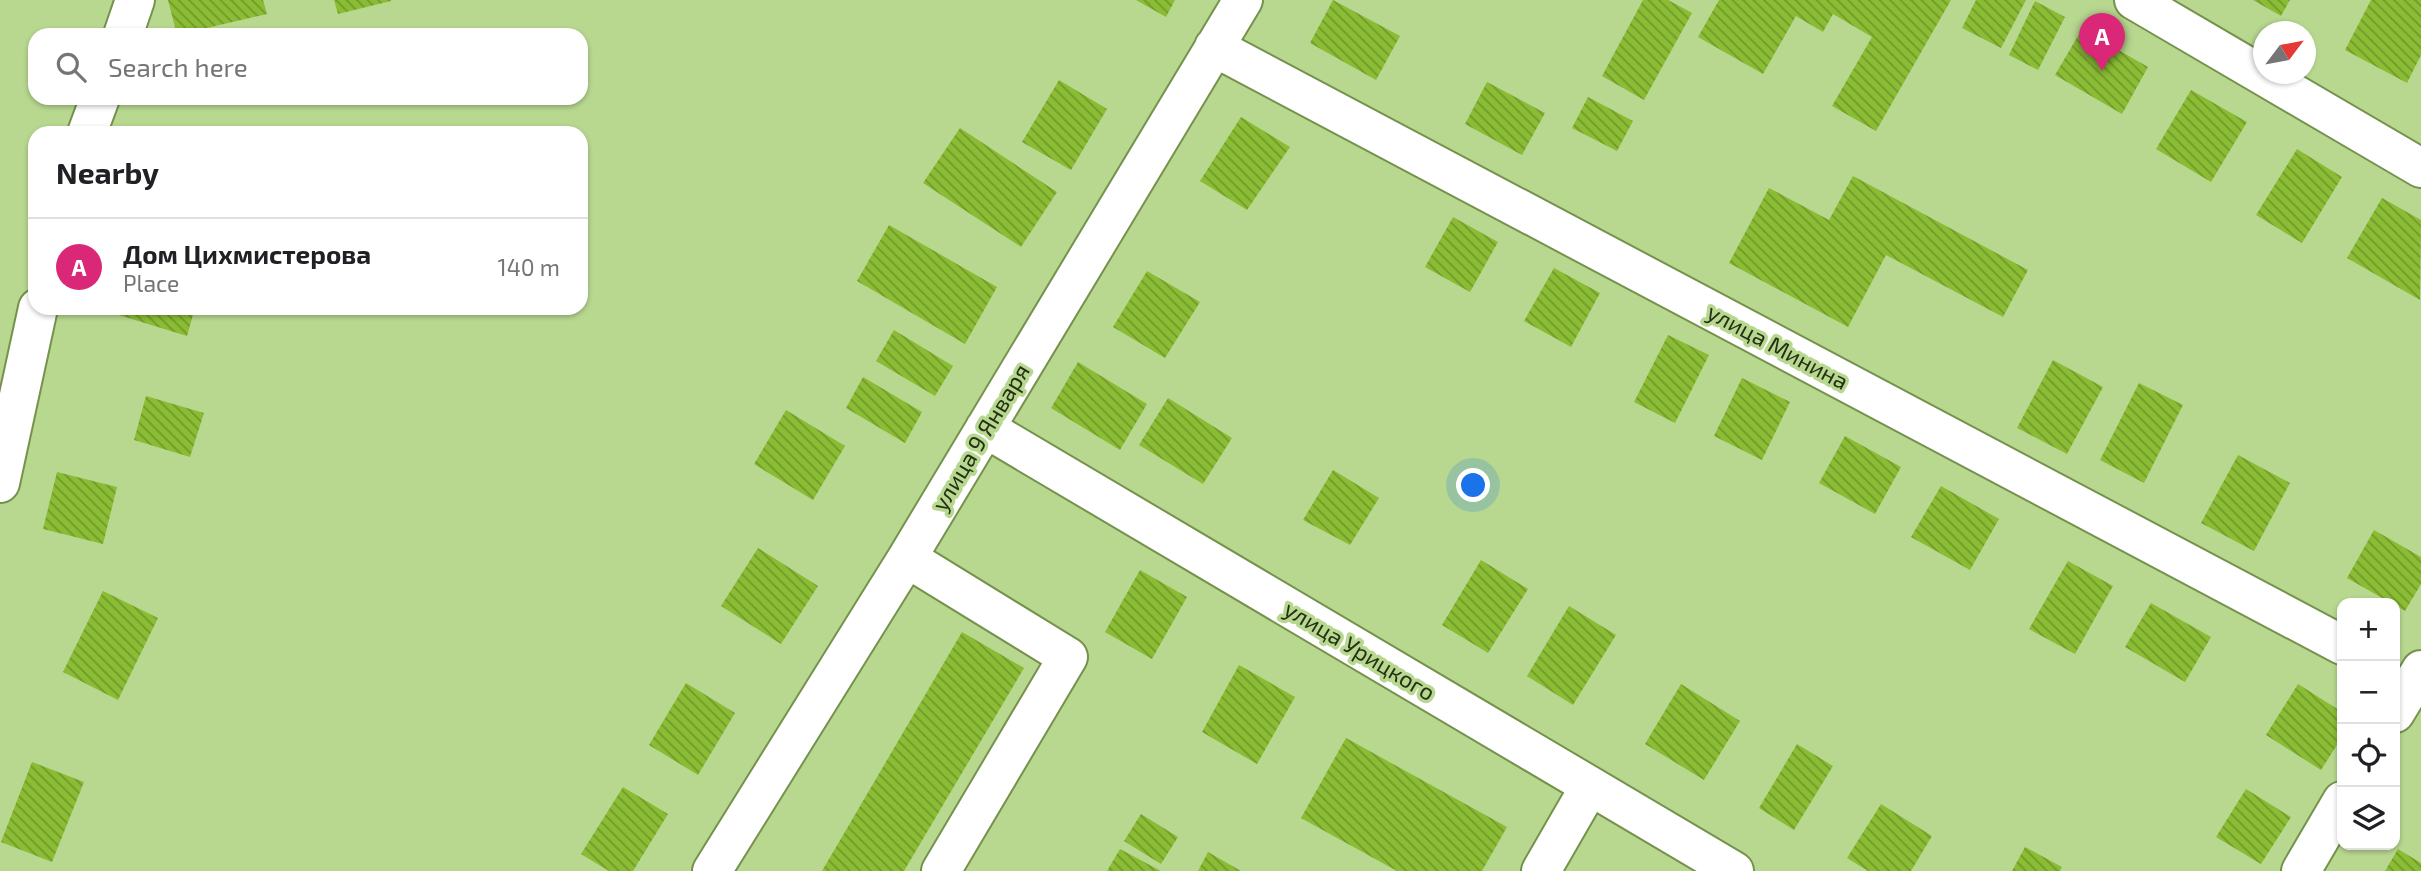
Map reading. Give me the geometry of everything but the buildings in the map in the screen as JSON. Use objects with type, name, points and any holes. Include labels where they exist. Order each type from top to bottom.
[{"type":"street","points":[[125,28],[135,0]]},
{"type":"street","name":"улица 9 Января","points":[[712,871],[906,558],[1243,0]]},
{"type":"street","points":[[2134,0],[2421,168]]},
{"type":"street","name":"улица Минина","points":[[1214,47],[2337,642]]},
{"type":"street","points":[[90,126],[97,105]]},
{"type":"street","points":[[0,483],[36,315]]},
{"type":"street","name":"улица Урицкого","points":[[985,428],[1734,871]]},
{"type":"street","points":[[906,558],[1069,657],[941,871]]},
{"type":"street","points":[[1541,871],[1590,786]]},
{"type":"street","points":[[2301,871],[2337,810]]},
{"type":"place","name":"Дом Цихмистерова","points":[[2102,71]]}]
